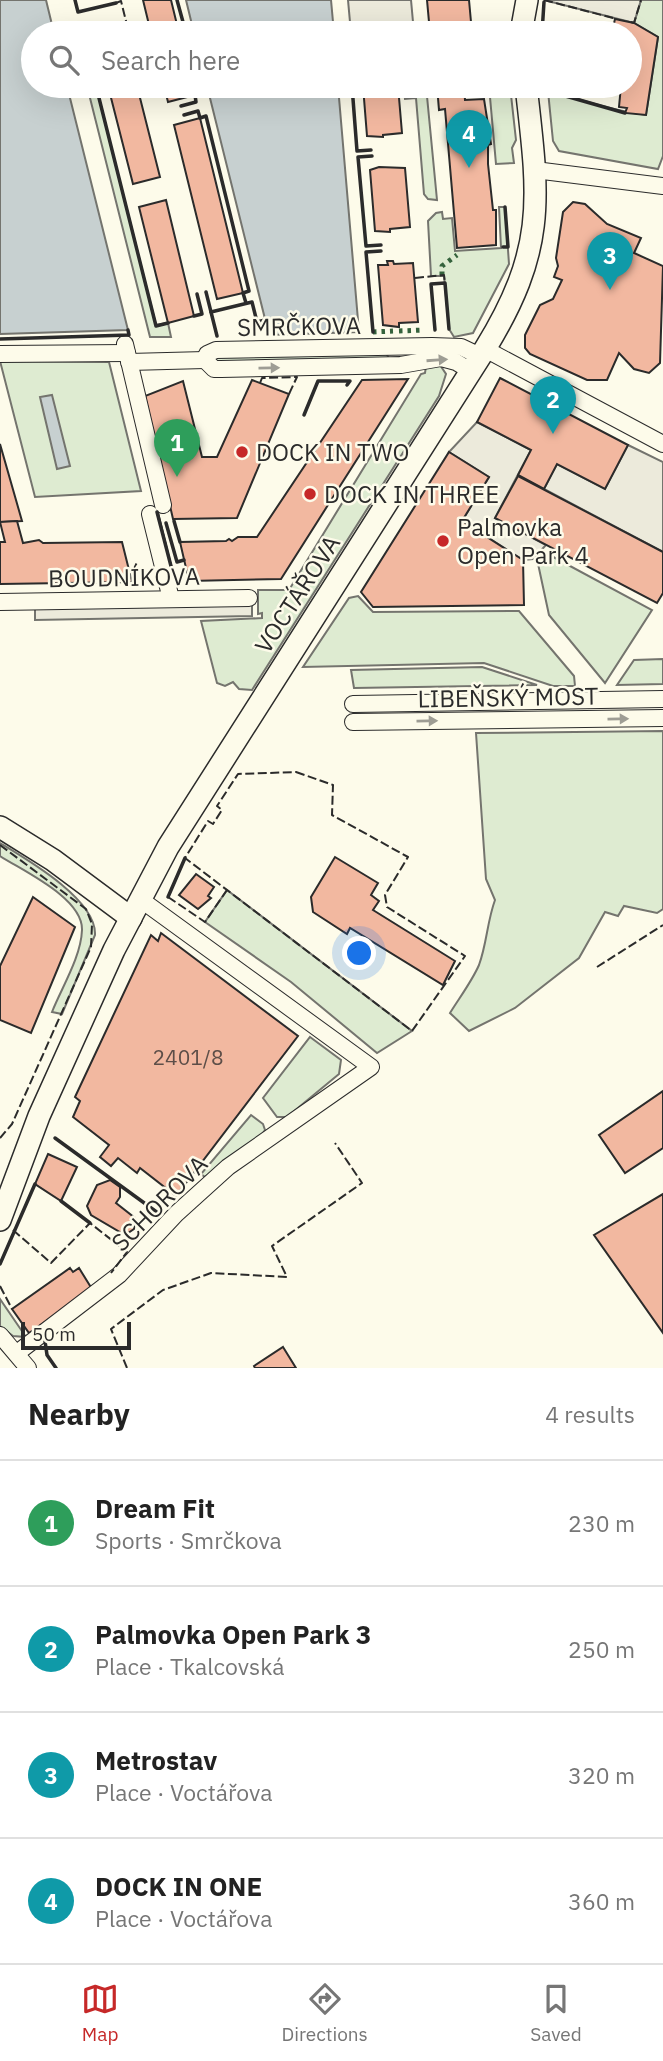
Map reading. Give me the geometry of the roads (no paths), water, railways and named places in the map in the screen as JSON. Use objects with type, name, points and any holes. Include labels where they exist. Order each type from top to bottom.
[{"type":"main road","points":[[523,21],[527,0]]},
{"type":"main road","name":"VOCTÁŘOVA","points":[[0,1220],[39,1116],[135,909],[195,802],[479,359],[511,304],[525,271],[534,228],[535,170],[527,98]]},
{"type":"main road","points":[[0,827],[135,909]]},
{"type":"main road","name":"VOCTÁŘOVA","points":[[0,1178],[39,1116]]},
{"type":"street","points":[[535,170],[663,186]]},
{"type":"street","points":[[400,346],[401,365]]},
{"type":"street","name":"SMRČKOVA","points":[[205,360],[207,354],[216,350],[400,346],[453,346],[479,359]]},
{"type":"street","points":[[127,353],[163,505]]},
{"type":"street","name":"SMRČKOVA","points":[[0,355],[127,353],[205,360],[214,369],[401,365],[441,358],[456,362],[479,359]]},
{"type":"street","points":[[479,359],[663,444]]},
{"type":"street","points":[[150,514],[171,599]]},
{"type":"street","name":"BOUDNÍKOVA","points":[[0,602],[249,598]]},
{"type":"street","name":"LIBEŇSKÝ MOST","points":[[356,704],[663,699]]},
{"type":"street","name":"LIBEŇSKÝ MOST","points":[[356,721],[663,718]]},
{"type":"street","name":"SCHOROVA","points":[[17,1353],[119,1275],[176,1214],[220,1174],[371,1067],[135,909]]},
{"type":"street","points":[[0,1335],[28,1368]]},
{"type":"place","name":"DOCK IN ONE","points":[[469,168]]},
{"type":"place","name":"Metrostav","points":[[610,290]]},
{"type":"place","name":"Palmovka Open Park 3","points":[[553,434]]},
{"type":"place","name":"DOCK IN TWO","points":[[242,452]]},
{"type":"place","name":"Dream Fit","points":[[177,477]]},
{"type":"place","name":"DOCK IN THREE","points":[[310,494]]},
{"type":"place","name":"Palmovka Open Park 4","points":[[443,541]]}]
